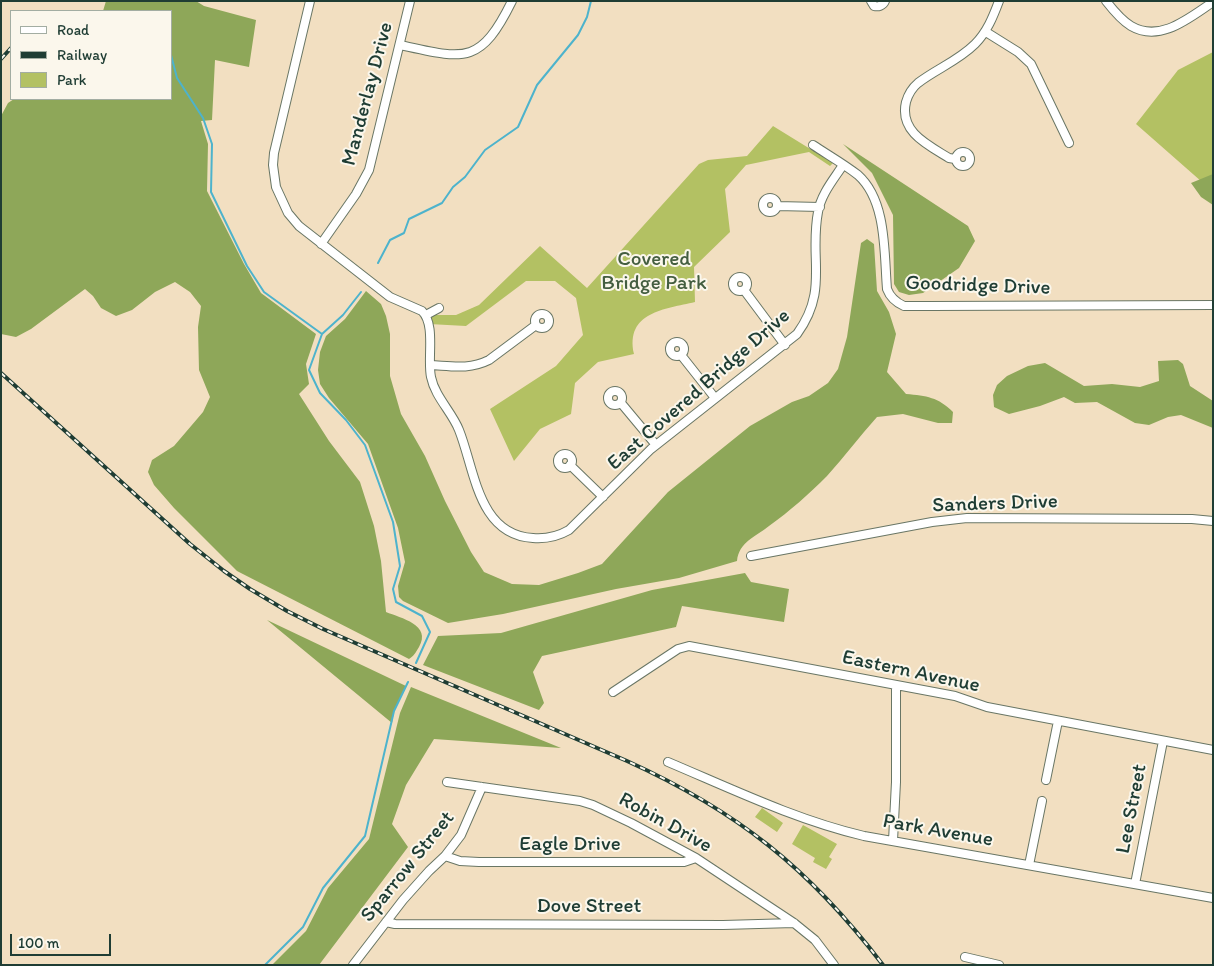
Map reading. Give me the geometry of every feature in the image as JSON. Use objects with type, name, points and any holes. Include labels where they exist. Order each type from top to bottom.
[{"type":"street","points":[[310,1],[274,153],[273,166],[276,187],[288,213],[305,232],[390,297],[422,311],[426,315],[439,308]]},
{"type":"street","name":"Manderlay Drive","points":[[321,244],[356,194],[368,170],[410,1]]},
{"type":"street","points":[[400,45],[446,55],[472,52],[490,38],[502,21],[512,1]]},
{"type":"street","points":[[870,1],[874,6],[878,7],[883,5],[884,1]]},
{"type":"street","points":[[955,159],[949,158],[928,145],[912,131],[905,117],[907,98],[911,90],[918,83],[964,54],[986,32],[999,1]]},
{"type":"street","points":[[1106,1],[1131,26],[1150,32],[1169,29],[1213,2]]},
{"type":"street","points":[[986,32],[1018,52],[1031,64],[1069,143]]},
{"type":"street","name":"Goodridge Drive","points":[[813,145],[843,165],[870,189],[880,216],[887,289],[893,300],[904,306],[1213,305]]},
{"type":"street","name":"East Covered Bridge Drive","points":[[426,315],[430,330],[430,365],[433,384],[459,430],[483,502],[490,515],[500,526],[520,537],[542,539],[553,537],[569,530],[656,445],[797,334],[806,322],[816,293],[817,223],[820,206],[843,165]]},
{"type":"street","points":[[777,206],[820,206]]},
{"type":"street","points":[[744,290],[785,344]]},
{"type":"street","points":[[430,365],[473,367],[481,364],[536,325]]},
{"type":"street","points":[[682,355],[715,398]]},
{"type":"street","points":[[620,403],[656,445]]},
{"type":"street","points":[[570,465],[603,497]]},
{"type":"street","name":"Sanders Drive","points":[[751,556],[932,522],[967,518],[1192,519],[1213,521]]},
{"type":"street","name":"Eastern Avenue","points":[[613,692],[678,649],[688,646],[955,696],[987,707],[1213,750]]},
{"type":"street","points":[[893,841],[896,782],[896,686]]},
{"type":"street","points":[[1046,780],[1058,721]]},
{"type":"street","name":"Lee Street","points":[[1135,884],[1163,741]]},
{"type":"street","name":"Park Avenue","points":[[668,762],[834,829],[1213,898]]},
{"type":"street","name":"Robin Drive","points":[[447,782],[557,797],[594,805],[696,858],[794,923],[815,940],[834,965]]},
{"type":"street","name":"Sparrow Street","points":[[354,965],[386,922],[429,871],[445,856],[465,829],[482,787]]},
{"type":"street","points":[[1029,865],[1042,801]]},
{"type":"street","name":"Eagle Drive","points":[[445,856],[460,861],[479,862],[684,862],[696,858]]},
{"type":"street","name":"Dove Street","points":[[386,922],[395,924],[444,925],[723,925],[794,923]]},
{"type":"street","points":[[965,957],[998,965]]},
{"type":"green space","points":[[106,1],[196,1],[204,6],[256,20],[249,67],[215,60],[212,120],[201,121],[208,144],[207,191],[261,293],[316,334],[306,364],[309,384],[299,394],[329,441],[360,482],[374,526],[381,561],[386,612],[413,624],[421,633],[422,639],[419,647],[409,659],[237,571],[174,508],[154,485],[148,472],[152,460],[174,446],[203,412],[210,397],[199,370],[198,327],[201,306],[190,292],[175,282],[155,292],[132,310],[116,316],[101,308],[93,296],[85,289],[31,329],[16,337],[1,334],[1,116],[8,103],[12,100],[172,100],[172,10],[103,10]]},
{"type":"green space","points":[[1213,52],[1213,194],[1136,124],[1178,70]]},
{"type":"green space","name":"Covered Bridge Park","points":[[773,126],[833,163],[830,166],[809,152],[746,165],[725,189],[730,232],[694,267],[695,302],[660,310],[641,321],[636,329],[633,340],[634,354],[598,362],[575,383],[571,414],[540,429],[514,461],[490,409],[556,366],[583,335],[576,298],[555,281],[526,281],[466,326],[429,324],[426,315],[456,315],[479,305],[540,246],[587,288],[699,164],[708,160],[747,156]]},
{"type":"green space","points":[[843,144],[968,226],[975,241],[959,268],[923,293],[909,295],[899,292],[894,284],[893,215],[872,173]]},
{"type":"green space","points":[[1213,174],[1213,205],[1201,197],[1191,183]]},
{"type":"green space","points":[[867,239],[874,244],[877,291],[889,312],[896,334],[887,372],[906,394],[932,398],[948,407],[953,412],[952,423],[938,423],[903,414],[877,417],[820,483],[792,508],[744,544],[738,554],[737,561],[679,578],[616,589],[503,614],[448,623],[403,601],[399,597],[398,586],[405,562],[398,528],[368,444],[329,398],[320,384],[318,370],[320,352],[326,336],[345,319],[366,291],[381,304],[386,316],[390,334],[390,376],[401,414],[425,456],[471,552],[484,572],[512,584],[539,585],[602,564],[668,492],[750,426],[792,402],[809,396],[828,383],[838,369],[847,337],[861,243]]},
{"type":"green space","points":[[1178,360],[1183,364],[1190,386],[1213,401],[1213,428],[1181,415],[1168,417],[1149,425],[1135,423],[1097,402],[1075,403],[1064,397],[1040,406],[1009,414],[994,407],[993,395],[997,385],[1007,376],[1028,366],[1045,363],[1084,386],[1112,384],[1140,387],[1159,381],[1158,361]]},
{"type":"green space","points":[[745,573],[751,582],[789,589],[784,622],[682,606],[676,627],[542,656],[533,672],[544,703],[539,710],[423,665],[438,636],[501,633],[652,590]]},
{"type":"green space","points":[[267,620],[406,686],[394,711],[392,723]]},
{"type":"green space","points":[[411,687],[561,748],[434,739],[406,785],[392,824],[408,847],[319,965],[272,965],[306,931],[328,888],[369,839],[400,713]]},
{"type":"green space","points":[[762,808],[783,823],[777,832],[755,817]]},
{"type":"green space","points":[[803,825],[837,844],[829,857],[832,859],[826,869],[813,862],[815,858],[792,844]]},
{"type":"waterway","points":[[378,263],[390,240],[404,233],[409,219],[442,203],[453,187],[465,177],[485,150],[518,127],[537,85],[578,35],[587,17],[591,1]]},
{"type":"waterway","points":[[172,59],[177,78],[203,118],[212,144],[211,192],[247,266],[264,292],[322,334],[309,370],[320,393],[346,420],[365,445],[393,522],[400,566],[393,589],[396,602],[422,616],[430,632],[416,663]]},
{"type":"waterway","points":[[322,334],[343,315],[361,292]]},
{"type":"waterway","points":[[265,965],[303,927],[323,888],[365,836],[394,711],[408,682]]},
{"type":"railway","points":[[1,59],[10,49]]},
{"type":"railway","points":[[1,373],[190,544],[250,589],[287,611],[323,629],[627,761],[703,800],[768,845],[798,871],[827,899],[883,965]]}]
